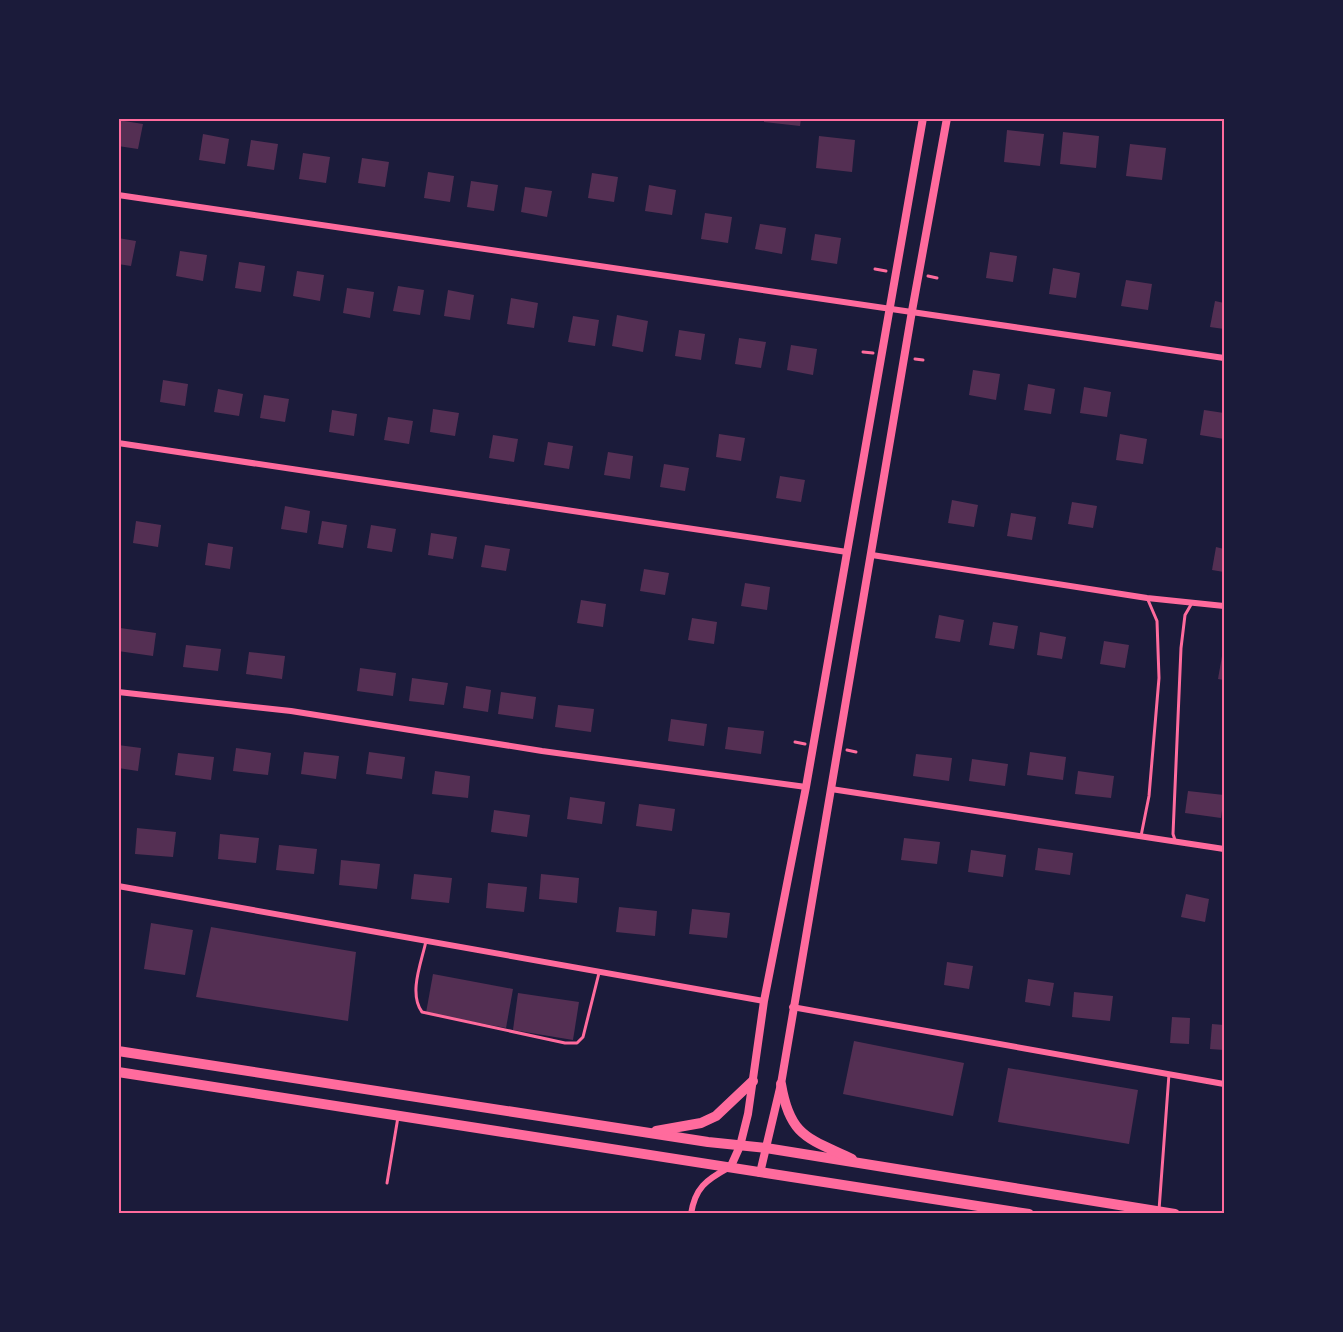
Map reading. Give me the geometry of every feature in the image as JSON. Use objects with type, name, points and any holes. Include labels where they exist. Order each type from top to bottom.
[{"type":"main road","points":[[118,1051],[740,1146],[766,1148],[1175,1214]]},
{"type":"main road","points":[[118,1072],[1029,1214]]},
{"type":"main road","points":[[648,1132],[701,1123],[716,1116],[753,1081]]},
{"type":"main road","points":[[781,1084],[785,1109],[799,1131],[812,1141],[864,1164]]},
{"type":"main road","points":[[889,1191],[893,1169]]},
{"type":"street","points":[[691,1214],[694,1196],[701,1185],[731,1166],[740,1146],[753,1081],[764,1001],[806,787],[923,118]]},
{"type":"street","points":[[760,1173],[781,1084],[792,1006],[947,118]]},
{"type":"street","points":[[118,195],[1224,358]]},
{"type":"street","points":[[118,443],[847,552]]},
{"type":"street","points":[[872,555],[1147,598],[1224,606]]},
{"type":"street","points":[[118,692],[291,711],[542,751],[806,787]]},
{"type":"street","points":[[831,789],[1224,849]]},
{"type":"street","points":[[118,886],[764,1001]]},
{"type":"street","points":[[792,1006],[1224,1084]]},
{"type":"lane","points":[[1141,836],[1149,796],[1159,678],[1157,621],[1147,598]]},
{"type":"lane","points":[[1176,842],[1173,834],[1181,648],[1185,615],[1193,601]]},
{"type":"lane","points":[[426,940],[416,991],[417,1004],[422,1012],[565,1043],[577,1043],[583,1037],[600,971]]},
{"type":"lane","points":[[1159,1211],[1169,1074]]},
{"type":"lane","points":[[387,1183],[398,1116]]},
{"type":"building","points":[[764,118],[801,118],[800,126],[764,122]]},
{"type":"building","points":[[118,120],[143,124],[138,149],[118,146]]},
{"type":"building","points":[[1007,130],[1044,134],[1040,166],[1004,162]]},
{"type":"building","points":[[1063,132],[1099,136],[1096,168],[1060,164]]},
{"type":"building","points":[[203,134],[229,139],[225,164],[199,160]]},
{"type":"building","points":[[819,136],[855,140],[852,172],[816,168]]},
{"type":"building","points":[[251,140],[278,144],[274,170],[247,166]]},
{"type":"building","points":[[1130,144],[1166,148],[1162,180],[1126,176]]},
{"type":"building","points":[[303,153],[330,157],[326,183],[299,179]]},
{"type":"building","points":[[362,158],[389,162],[385,187],[358,183]]},
{"type":"building","points":[[428,172],[454,176],[450,202],[424,198]]},
{"type":"building","points":[[592,173],[618,177],[614,202],[588,198]]},
{"type":"building","points":[[471,181],[498,185],[494,211],[467,207]]},
{"type":"building","points":[[649,185],[676,190],[672,215],[645,211]]},
{"type":"building","points":[[525,187],[552,191],[547,217],[521,212]]},
{"type":"building","points":[[705,213],[732,217],[728,243],[701,239]]},
{"type":"building","points":[[760,224],[786,228],[782,254],[755,249]]},
{"type":"building","points":[[815,234],[841,238],[837,264],[811,260]]},
{"type":"building","points":[[118,238],[136,241],[131,266],[118,264]]},
{"type":"building","points":[[180,251],[207,255],[203,281],[176,276]]},
{"type":"building","points":[[990,252],[1017,256],[1013,282],[986,278]]},
{"type":"building","points":[[239,262],[265,266],[261,292],[235,288]]},
{"type":"building","points":[[1053,268],[1080,273],[1076,298],[1049,294]]},
{"type":"building","points":[[297,271],[324,275],[320,301],[293,296]]},
{"type":"building","points":[[1126,280],[1152,284],[1148,310],[1121,306]]},
{"type":"building","points":[[398,286],[424,290],[420,315],[393,311]]},
{"type":"building","points":[[347,288],[374,292],[370,318],[343,313]]},
{"type":"building","points":[[448,290],[474,295],[470,320],[444,316]]},
{"type":"building","points":[[511,298],[538,303],[534,328],[507,324]]},
{"type":"building","points":[[1215,301],[1224,303],[1224,329],[1210,327]]},
{"type":"building","points":[[617,315],[648,321],[643,352],[612,346]]},
{"type":"building","points":[[573,316],[599,320],[595,346],[568,342]]},
{"type":"building","points":[[679,330],[705,334],[701,360],[675,356]]},
{"type":"building","points":[[739,338],[766,342],[761,368],[735,364]]},
{"type":"building","points":[[791,345],[817,349],[813,375],[787,370]]},
{"type":"building","points":[[973,370],[1000,374],[996,400],[969,395]]},
{"type":"building","points":[[163,380],[188,384],[185,406],[160,402]]},
{"type":"building","points":[[1028,384],[1055,389],[1051,414],[1024,410]]},
{"type":"building","points":[[1084,387],[1111,392],[1107,417],[1080,413]]},
{"type":"building","points":[[218,389],[243,394],[239,416],[214,412]]},
{"type":"building","points":[[264,395],[289,399],[285,422],[260,418]]},
{"type":"building","points":[[433,409],[459,413],[455,436],[430,432]]},
{"type":"building","points":[[332,410],[357,414],[354,436],[329,432]]},
{"type":"building","points":[[1204,410],[1224,413],[1224,439],[1200,435]]},
{"type":"building","points":[[388,417],[413,421],[409,444],[384,440]]},
{"type":"building","points":[[719,434],[745,438],[741,461],[716,457]]},
{"type":"building","points":[[1120,434],[1147,439],[1143,464],[1116,460]]},
{"type":"building","points":[[493,435],[518,439],[514,462],[489,458]]},
{"type":"building","points":[[548,442],[573,446],[569,469],[544,465]]},
{"type":"building","points":[[608,452],[633,456],[630,479],[604,475]]},
{"type":"building","points":[[664,464],[689,468],[685,491],[660,487]]},
{"type":"building","points":[[780,476],[805,480],[801,502],[776,498]]},
{"type":"building","points":[[952,500],[978,505],[974,527],[948,523]]},
{"type":"building","points":[[1072,502],[1097,506],[1093,528],[1068,524]]},
{"type":"building","points":[[285,506],[310,511],[307,533],[281,529]]},
{"type":"building","points":[[1011,513],[1036,517],[1032,540],[1007,536]]},
{"type":"building","points":[[136,521],[161,525],[158,547],[133,543]]},
{"type":"building","points":[[322,521],[347,525],[343,548],[318,544]]},
{"type":"building","points":[[371,525],[396,529],[392,552],[367,548]]},
{"type":"building","points":[[431,533],[457,537],[453,559],[428,555]]},
{"type":"building","points":[[208,543],[233,547],[230,569],[205,565]]},
{"type":"building","points":[[485,545],[510,549],[506,571],[481,567]]},
{"type":"building","points":[[1216,547],[1224,549],[1224,572],[1212,570]]},
{"type":"building","points":[[644,569],[669,573],[665,595],[640,591]]},
{"type":"building","points":[[745,583],[770,587],[767,610],[741,606]]},
{"type":"building","points":[[581,600],[606,604],[603,627],[577,623]]},
{"type":"building","points":[[939,615],[964,620],[960,642],[935,638]]},
{"type":"building","points":[[692,618],[717,622],[714,644],[688,640]]},
{"type":"building","points":[[993,622],[1018,626],[1014,649],[989,645]]},
{"type":"building","points":[[120,628],[156,633],[153,656],[118,651]]},
{"type":"building","points":[[1040,632],[1066,637],[1062,659],[1037,655]]},
{"type":"building","points":[[1104,641],[1129,645],[1125,668],[1100,664]]},
{"type":"building","points":[[186,645],[221,649],[218,671],[183,667]]},
{"type":"building","points":[[249,652],[285,656],[282,679],[246,674]]},
{"type":"building","points":[[1222,656],[1224,657],[1224,680],[1218,679]]},
{"type":"building","points":[[360,668],[396,673],[393,696],[357,691]]},
{"type":"building","points":[[412,678],[448,683],[444,705],[409,701]]},
{"type":"building","points":[[466,686],[491,690],[488,712],[463,708]]},
{"type":"building","points":[[501,692],[536,697],[533,719],[498,714]]},
{"type":"building","points":[[558,705],[594,709],[591,732],[555,727]]},
{"type":"building","points":[[671,719],[707,724],[704,746],[668,741]]},
{"type":"building","points":[[728,727],[764,731],[761,754],[725,749]]},
{"type":"building","points":[[118,745],[141,748],[138,771],[118,768]]},
{"type":"building","points":[[236,748],[271,753],[268,775],[233,771]]},
{"type":"building","points":[[304,752],[339,756],[336,779],[301,774]]},
{"type":"building","points":[[369,752],[405,757],[402,779],[366,774]]},
{"type":"building","points":[[1030,752],[1066,757],[1063,780],[1027,775]]},
{"type":"building","points":[[178,753],[214,757],[211,780],[175,775]]},
{"type":"building","points":[[916,754],[952,758],[949,781],[913,776]]},
{"type":"building","points":[[972,759],[1008,764],[1005,786],[969,781]]},
{"type":"building","points":[[435,771],[470,776],[468,798],[432,794]]},
{"type":"building","points":[[1078,771],[1114,776],[1111,798],[1075,794]]},
{"type":"building","points":[[1188,791],[1224,795],[1221,818],[1185,813]]},
{"type":"building","points":[[570,797],[605,802],[602,824],[567,819]]},
{"type":"building","points":[[639,804],[675,809],[672,831],[636,826]]},
{"type":"building","points":[[494,810],[530,815],[527,837],[491,832]]},
{"type":"building","points":[[137,828],[176,832],[173,857],[135,854]]},
{"type":"building","points":[[220,834],[259,838],[256,863],[218,859]]},
{"type":"building","points":[[904,838],[940,842],[937,864],[901,860]]},
{"type":"building","points":[[279,845],[317,849],[314,874],[276,870]]},
{"type":"building","points":[[1038,848],[1073,853],[1070,875],[1035,870]]},
{"type":"building","points":[[971,850],[1006,855],[1003,877],[968,872]]},
{"type":"building","points":[[341,860],[380,864],[377,889],[339,885]]},
{"type":"building","points":[[414,874],[452,878],[449,903],[411,899]]},
{"type":"building","points":[[541,874],[579,878],[577,903],[539,899]]},
{"type":"building","points":[[488,883],[527,887],[524,912],[486,908]]},
{"type":"building","points":[[1186,894],[1209,899],[1205,922],[1181,917]]},
{"type":"building","points":[[619,907],[657,911],[655,936],[616,932]]},
{"type":"building","points":[[692,909],[730,913],[727,938],[689,934]]},
{"type":"building","points":[[151,923],[193,930],[185,975],[144,969]]},
{"type":"building","points":[[211,927],[356,952],[348,1021],[196,997]]},
{"type":"building","points":[[947,962],[973,966],[969,989],[944,985]]},
{"type":"building","points":[[433,974],[513,989],[506,1028],[426,1013]]},
{"type":"building","points":[[1028,979],[1054,983],[1050,1006],[1025,1002]]},
{"type":"building","points":[[1074,992],[1113,996],[1110,1021],[1072,1017]]},
{"type":"building","points":[[518,993],[579,1002],[573,1040],[513,1030]]},
{"type":"building","points":[[1172,1017],[1190,1018],[1189,1044],[1170,1043]]},
{"type":"building","points":[[1212,1024],[1224,1025],[1224,1050],[1210,1049]]},
{"type":"building","points":[[854,1041],[964,1063],[953,1116],[843,1094]]},
{"type":"building","points":[[1008,1068],[1138,1090],[1129,1144],[998,1122]]}]
